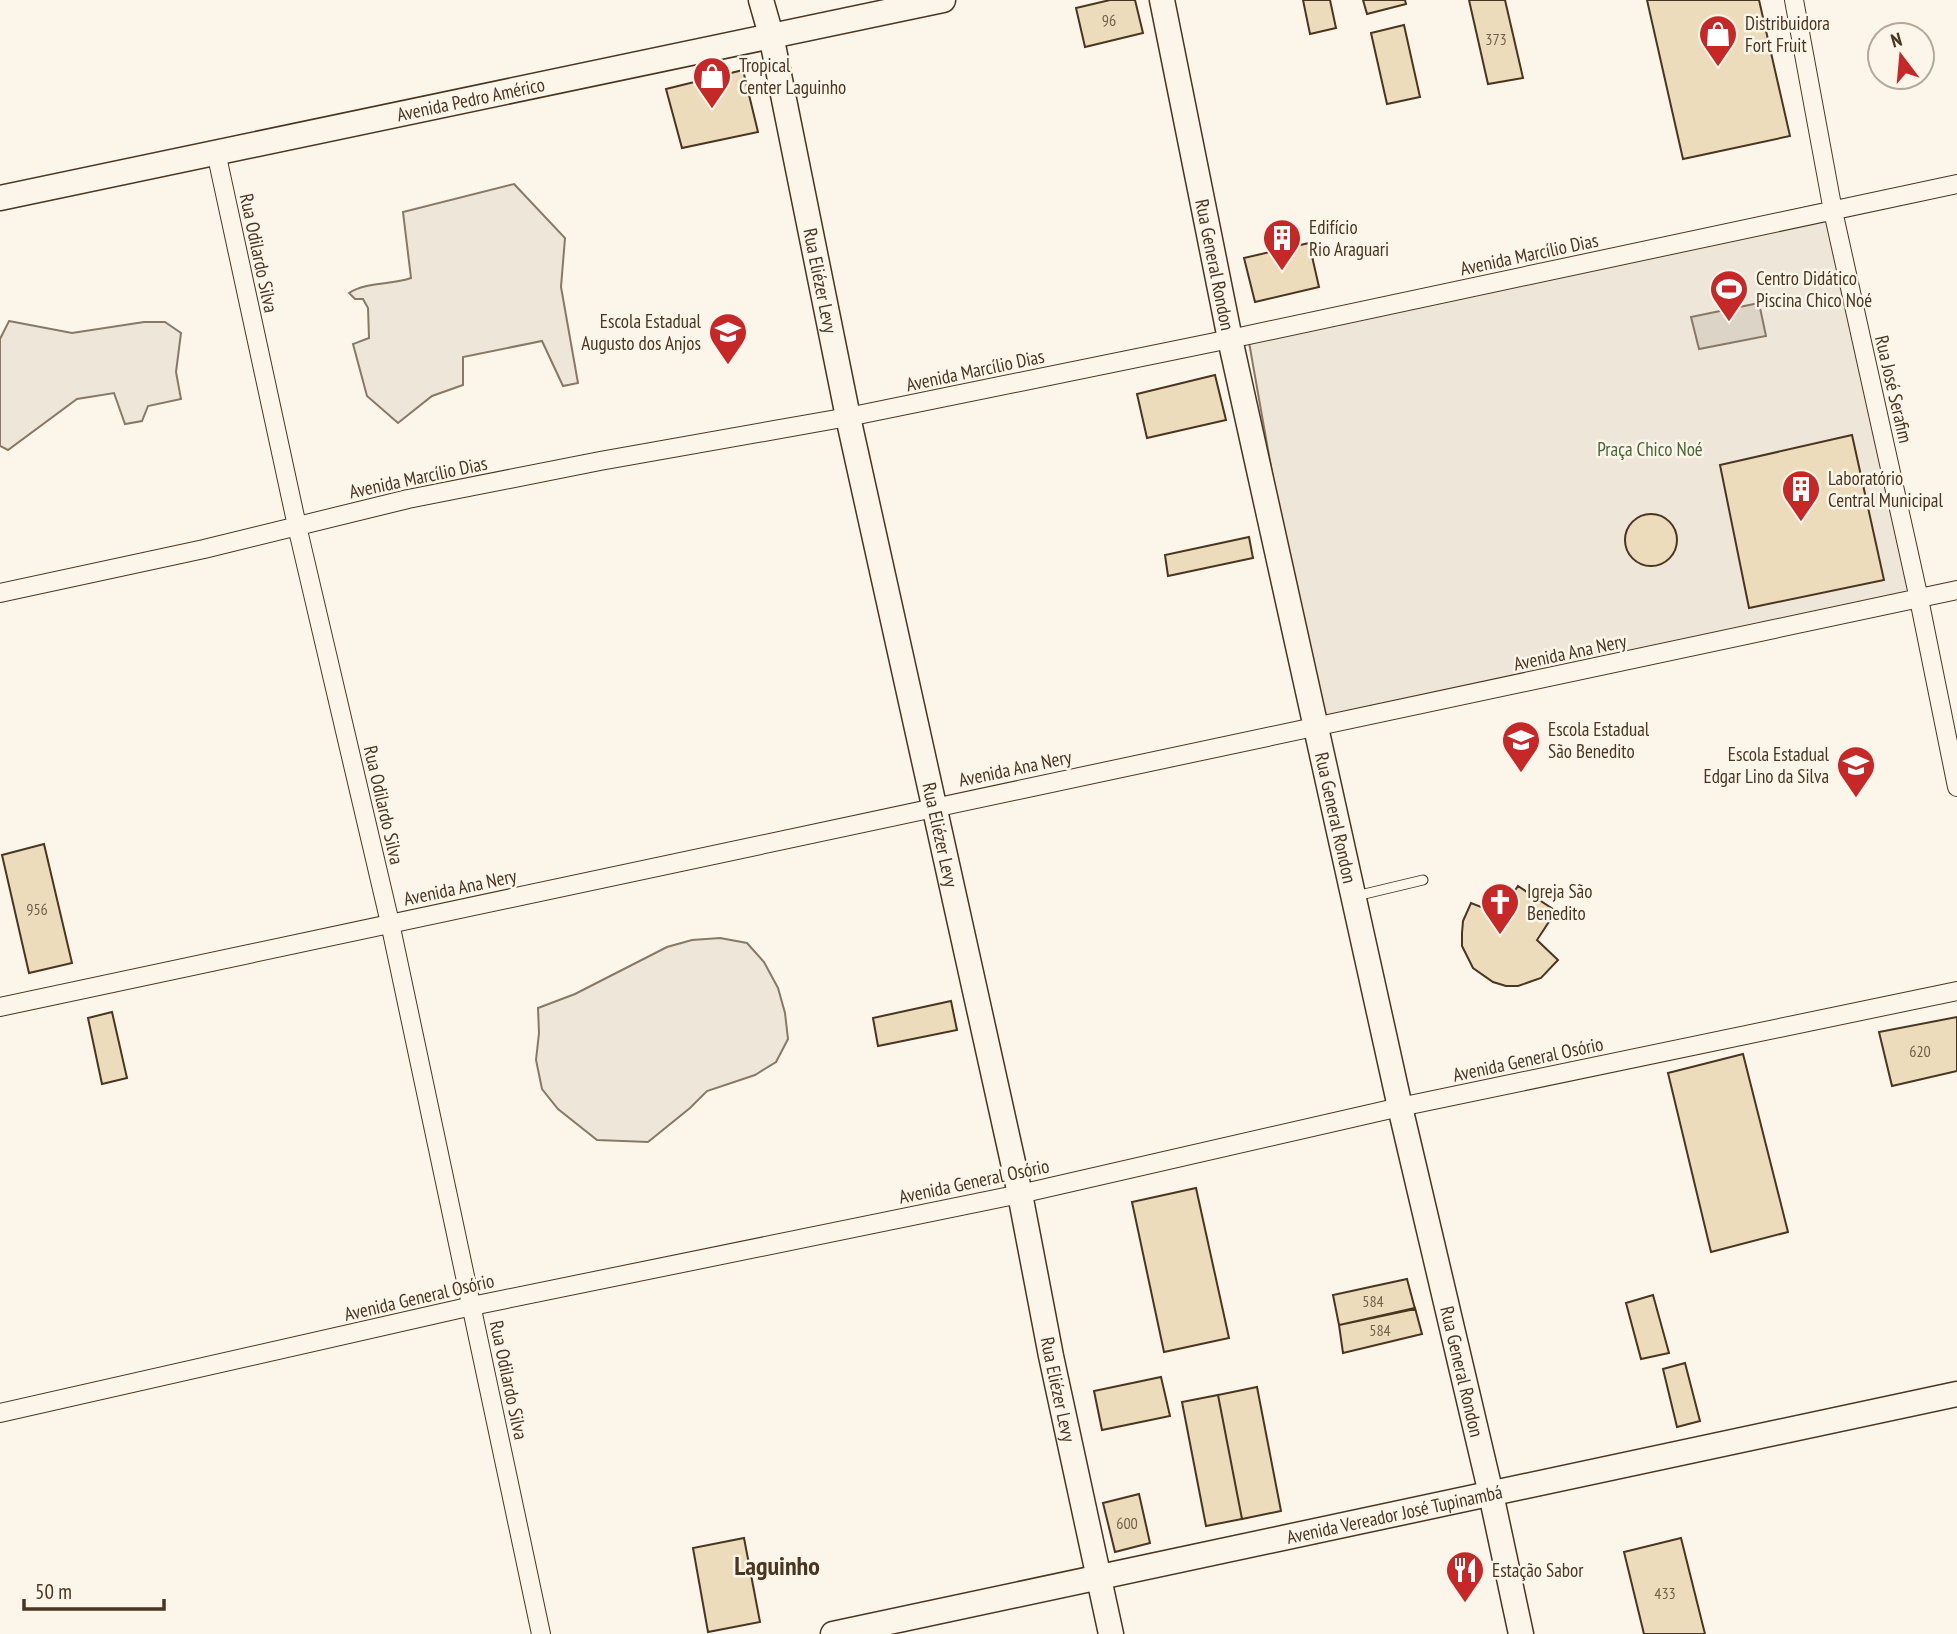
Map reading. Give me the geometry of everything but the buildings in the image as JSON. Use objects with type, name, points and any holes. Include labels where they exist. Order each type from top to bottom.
[{"type":"main road","name":"Rua Eliézer Levy","points":[[761,0],[771,35],[848,417],[1020,1194],[1111,1634]]},
{"type":"main road","name":"Avenida Pedro Américo","points":[[0,198],[943,0]]},
{"type":"main road","name":"Rua General Rondon","points":[[1162,0],[1230,339],[1400,1107],[1492,1494],[1521,1634]]},
{"type":"main road","name":"Avenida Vereador José Tupinambá","points":[[839,1633],[1957,1394]]},
{"type":"street","name":"Rua José Serafim","points":[[1794,0],[1833,211],[1919,599],[1957,787]]},
{"type":"street","name":"Rua Odilardo Silva","points":[[216,152],[297,526],[390,923],[541,1634]]},
{"type":"street","name":"Avenida Marcílio Dias","points":[[0,593],[408,499],[600,461],[848,417],[1230,339],[1957,184]]},
{"type":"street","name":"Avenida Ana Nery","points":[[0,1007],[1957,590]]},
{"type":"street","name":"Avenida General Osório","points":[[0,1413],[472,1306],[1020,1194],[1400,1107],[1957,990]]},
{"type":"lane","points":[[1354,896],[1423,880]]},
{"type":"green space","points":[[514,184],[565,238],[561,287],[578,383],[563,386],[542,341],[463,357],[463,385],[432,396],[398,423],[367,396],[353,344],[369,338],[368,308],[363,299],[355,299],[349,293],[363,287],[411,278],[403,212]]},
{"type":"green space","name":"Praça Chico Noé","points":[[1839,200],[1919,599],[1317,727],[1247,331]]},
{"type":"green space","points":[[9,321],[72,333],[144,322],[165,322],[181,333],[176,372],[181,399],[148,406],[142,421],[125,424],[114,393],[77,399],[8,450],[0,446],[0,339]]},
{"type":"green space","points":[[720,938],[747,943],[764,962],[778,988],[788,1039],[776,1062],[755,1075],[707,1091],[648,1142],[597,1140],[558,1109],[542,1089],[536,1060],[538,1008],[575,994],[667,947],[692,940]]},
{"type":"shaded area","points":[[1759,303],[1766,336],[1699,349],[1691,317]]},
{"type":"place","name":"Distribuidora Fort Fruit","points":[[1718,68]]},
{"type":"place","name":"Tropical Center Laguinho","points":[[712,110]]},
{"type":"place","name":"Edifício Rio Araguari","points":[[1282,272]]},
{"type":"place","name":"Centro Didático Piscina Chico Noé","points":[[1729,323]]},
{"type":"place","name":"Escola Estadual Augusto dos Anjos","points":[[728,366]]},
{"type":"place","name":"Laboratório Central Municipal","points":[[1801,523]]},
{"type":"place","name":"Escola Estadual São Benedito","points":[[1521,774]]},
{"type":"place","name":"Escola Estadual Edgar Lino da Silva","points":[[1856,799]]},
{"type":"place","name":"Igreja São Benedito","points":[[1500,936]]},
{"type":"place","name":"Estação Sabor","points":[[1465,1604]]},
{"type":"district","name":"Laguinho","points":[[777,1566]]}]
